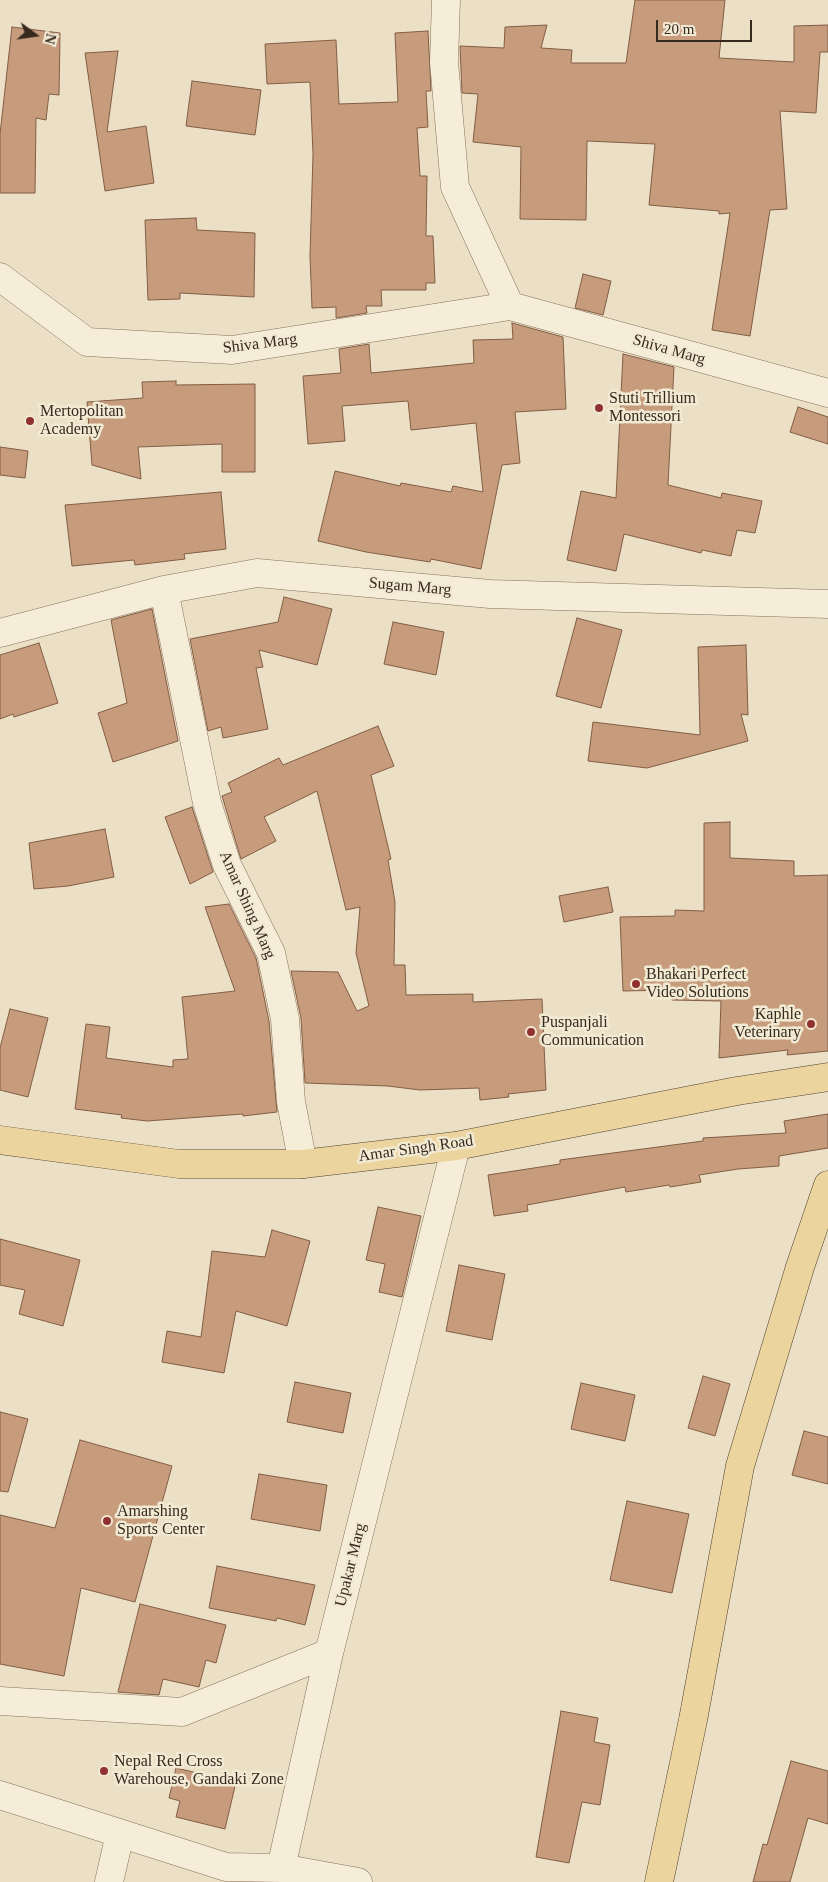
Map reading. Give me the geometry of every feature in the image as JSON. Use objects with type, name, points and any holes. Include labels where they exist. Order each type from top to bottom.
[{"type":"main road","name":"Amar Singh Road","points":[[0,1140],[179,1164],[303,1164],[456,1146],[727,1093],[828,1077]]},
{"type":"main road","points":[[660,1882],[693,1720],[740,1466],[800,1266],[828,1185]]},
{"type":"street","points":[[446,0],[444,62],[455,188],[510,306]]},
{"type":"street","name":"Shiva Marg","points":[[0,277],[88,342],[232,350],[510,306],[828,393]]},
{"type":"street","name":"Sugam Marg","points":[[0,633],[164,590],[257,573],[490,594],[733,603],[828,604]]},
{"type":"street","name":"Amar Shing Marg","points":[[164,590],[207,803],[227,865],[271,953],[285,1019],[291,1102],[303,1164]]},
{"type":"street","name":"Upakar Marg","points":[[281,1868],[329,1653],[456,1146]]},
{"type":"street","points":[[0,1701],[182,1712],[329,1653]]},
{"type":"street","points":[[0,1795],[226,1867],[281,1868],[358,1882]]},
{"type":"street","points":[[109,1882],[120,1834]]},
{"type":"building","points":[[635,0],[725,0],[719,58],[794,62],[794,26],[828,25],[828,52],[820,52],[816,113],[780,111],[787,209],[770,210],[750,336],[712,330],[730,213],[719,214],[719,211],[649,205],[655,144],[587,141],[586,220],[520,219],[521,147],[473,142],[478,94],[462,93],[460,46],[504,48],[505,27],[547,25],[541,48],[572,50],[571,63],[626,63]]},
{"type":"building","points":[[12,27],[60,33],[59,95],[49,94],[46,120],[36,118],[35,193],[0,193],[0,134]]},
{"type":"building","points":[[428,31],[431,91],[426,91],[428,127],[417,128],[420,176],[427,176],[426,236],[433,236],[435,283],[426,283],[426,290],[381,290],[382,306],[366,306],[367,313],[336,318],[336,307],[312,308],[310,256],[313,154],[310,82],[267,84],[265,44],[336,40],[339,104],[398,102],[395,33]]},
{"type":"building","points":[[118,51],[107,132],[146,126],[154,183],[105,191],[85,53]]},
{"type":"building","points":[[192,81],[261,90],[255,135],[186,126]]},
{"type":"building","points":[[196,218],[197,230],[255,233],[254,297],[180,293],[180,299],[148,300],[145,220]]},
{"type":"building","points":[[583,274],[611,281],[603,315],[575,308]]},
{"type":"building","points":[[512,323],[563,337],[566,409],[515,412],[520,463],[502,465],[481,569],[431,559],[430,562],[366,552],[318,541],[335,471],[400,486],[401,483],[451,492],[453,486],[483,492],[476,423],[411,430],[408,401],[342,406],[345,441],[308,444],[303,376],[341,373],[339,349],[369,344],[371,373],[474,363],[473,340],[513,339]]},
{"type":"building","points":[[623,354],[674,367],[668,485],[721,498],[722,493],[762,501],[755,533],[737,530],[731,556],[702,550],[701,553],[624,534],[616,571],[567,560],[581,491],[616,498]]},
{"type":"building","points":[[176,381],[176,385],[255,384],[255,472],[222,472],[222,444],[138,447],[141,479],[92,465],[87,402],[143,398],[142,382]]},
{"type":"building","points":[[798,407],[828,417],[828,444],[790,432]]},
{"type":"building","points":[[0,447],[28,451],[25,478],[0,475]]},
{"type":"building","points":[[221,492],[226,549],[184,554],[185,559],[135,565],[134,560],[72,566],[65,505]]},
{"type":"building","points":[[284,597],[332,609],[317,665],[259,650],[263,667],[256,668],[268,729],[223,738],[221,727],[208,731],[190,639],[278,622]]},
{"type":"building","points":[[152,609],[178,741],[113,762],[98,713],[127,703],[111,620]]},
{"type":"building","points":[[577,618],[622,630],[601,708],[556,696]]},
{"type":"building","points":[[393,622],[444,632],[436,675],[384,664]]},
{"type":"building","points":[[39,643],[58,703],[14,717],[13,714],[0,719],[0,655]]},
{"type":"building","points":[[746,645],[748,715],[741,714],[748,741],[647,768],[588,761],[593,722],[700,735],[698,647]]},
{"type":"building","points":[[378,726],[394,766],[371,775],[391,859],[388,860],[395,902],[394,965],[405,965],[406,995],[473,994],[473,1002],[542,999],[546,1090],[508,1094],[509,1097],[480,1100],[479,1088],[420,1090],[388,1086],[305,1083],[301,1018],[291,971],[338,972],[357,1011],[369,1006],[356,953],[360,907],[346,910],[317,791],[264,817],[276,841],[241,859],[222,796],[232,792],[228,783],[279,758],[283,765]]},
{"type":"building","points":[[192,807],[213,872],[190,884],[165,817]]},
{"type":"building","points":[[730,822],[730,858],[794,861],[794,876],[828,875],[828,1051],[787,1055],[788,1050],[719,1058],[721,1001],[672,1000],[672,990],[623,991],[620,917],[675,916],[675,910],[704,911],[704,823]]},
{"type":"building","points":[[105,829],[114,877],[68,886],[34,889],[29,843]]},
{"type":"building","points":[[608,887],[613,912],[564,922],[559,896]]},
{"type":"building","points":[[229,904],[256,958],[269,1021],[277,1112],[243,1116],[243,1114],[147,1121],[121,1118],[122,1115],[75,1109],[86,1024],[110,1027],[106,1058],[173,1067],[173,1060],[188,1059],[182,997],[235,991],[205,907]]},
{"type":"building","points":[[10,1009],[48,1018],[28,1097],[0,1090],[0,1048]]},
{"type":"building","points":[[828,1114],[828,1148],[779,1156],[779,1166],[738,1169],[699,1175],[701,1182],[670,1187],[669,1185],[626,1192],[625,1187],[527,1205],[528,1211],[494,1216],[488,1175],[560,1164],[560,1160],[703,1141],[703,1138],[786,1133],[784,1121]]},
{"type":"building","points":[[378,1207],[421,1216],[402,1297],[379,1292],[385,1264],[366,1260]]},
{"type":"building","points":[[272,1230],[310,1241],[287,1326],[236,1311],[224,1373],[162,1362],[167,1331],[201,1337],[212,1251],[265,1257]]},
{"type":"building","points":[[0,1239],[80,1260],[63,1326],[19,1314],[25,1290],[0,1285]]},
{"type":"building","points":[[459,1265],[505,1274],[492,1340],[446,1331]]},
{"type":"building","points":[[703,1376],[730,1384],[715,1436],[688,1428]]},
{"type":"building","points":[[295,1382],[351,1393],[343,1433],[287,1422]]},
{"type":"building","points":[[581,1383],[635,1395],[625,1441],[571,1429]]},
{"type":"building","points":[[0,1412],[28,1419],[8,1492],[0,1491]]},
{"type":"building","points":[[804,1431],[828,1437],[828,1484],[792,1475]]},
{"type":"building","points":[[80,1440],[172,1466],[135,1602],[81,1588],[64,1676],[0,1664],[0,1515],[55,1528]]},
{"type":"building","points":[[259,1474],[327,1485],[320,1531],[251,1519]]},
{"type":"building","points":[[627,1501],[689,1514],[672,1593],[610,1580]]},
{"type":"building","points":[[217,1566],[315,1585],[305,1625],[277,1618],[276,1621],[209,1608]]},
{"type":"building","points":[[140,1604],[226,1625],[216,1663],[206,1660],[199,1687],[163,1679],[159,1695],[118,1692]]},
{"type":"building","points":[[561,1711],[598,1718],[594,1742],[610,1745],[600,1805],[582,1802],[569,1863],[536,1857]]},
{"type":"building","points":[[791,1761],[828,1771],[828,1824],[808,1818],[790,1882],[753,1882],[763,1844],[767,1845]]},
{"type":"building","points":[[176,1768],[236,1782],[225,1829],[176,1817],[180,1801],[169,1798]]},
{"type":"place","name":"Stuti Trillium Montessori","points":[[599,408]]},
{"type":"place","name":"Mertopolitan Academy","points":[[30,421]]},
{"type":"place","name":"Bhakari Perfect Video Solutions","points":[[636,984]]},
{"type":"place","name":"Kaphle Veterinary","points":[[811,1024]]},
{"type":"place","name":"Puspanjali Communication","points":[[531,1032]]},
{"type":"place","name":"Amarshing Sports Center","points":[[107,1521]]},
{"type":"place","name":"Nepal Red Cross Warehouse, Gandaki Zone","points":[[104,1771]]}]
